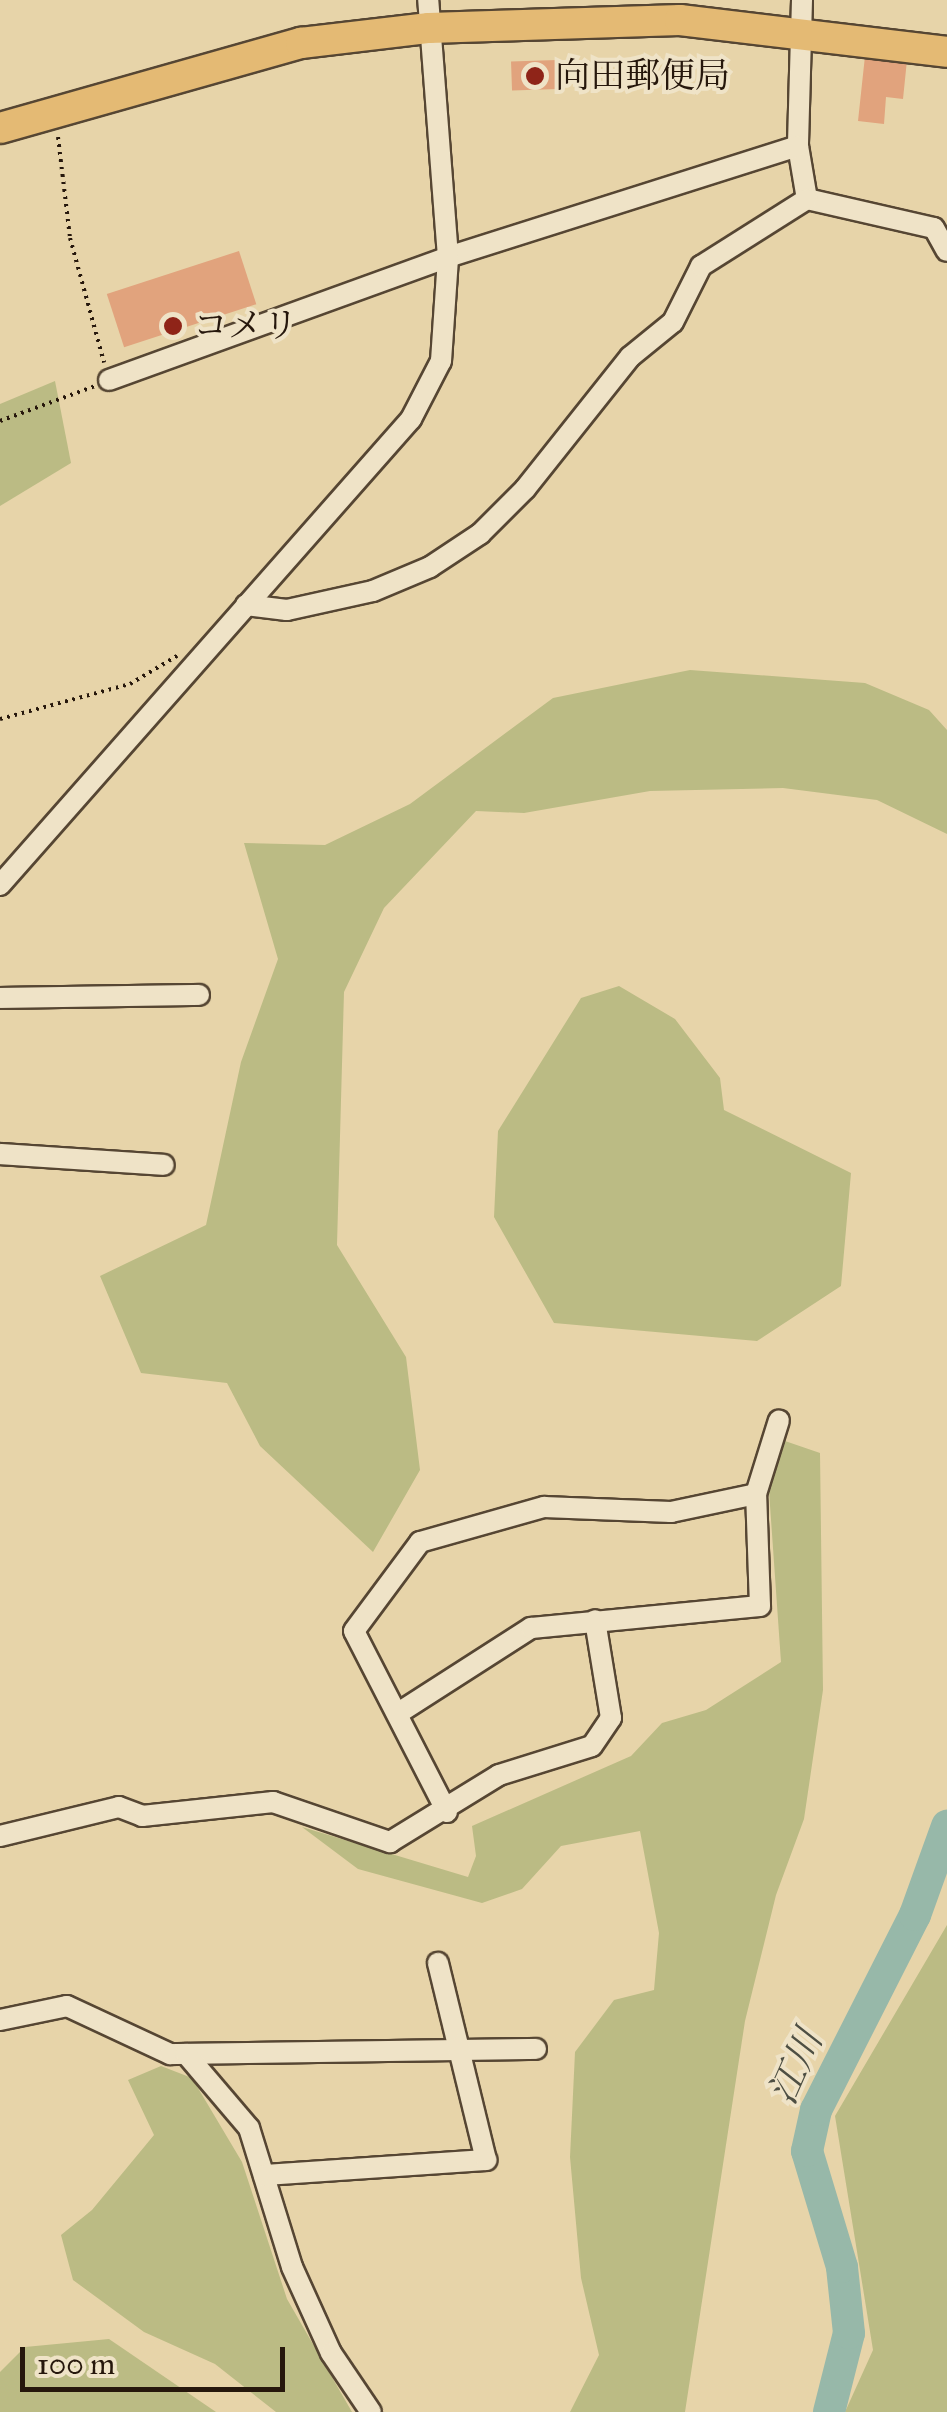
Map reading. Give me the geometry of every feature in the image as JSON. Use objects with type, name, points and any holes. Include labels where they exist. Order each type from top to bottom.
[{"type":"highway","points":[[0,128],[301,43],[428,14],[680,20],[799,15],[947,52]]},
{"type":"street","points":[[0,885],[411,419],[441,361],[448,257],[428,14]]},
{"type":"street","points":[[799,15],[798,146],[807,199]]},
{"type":"street","points":[[110,380],[448,257],[798,146]]},
{"type":"street","points":[[246,604],[286,610],[373,591],[430,567],[480,534],[525,489],[630,358],[673,322],[701,266],[807,199],[934,228],[947,251]]},
{"type":"street","points":[[0,998],[199,995]]},
{"type":"street","points":[[0,1154],[164,1165]]},
{"type":"street","points":[[400,1712],[531,1628],[760,1606],[756,1494],[778,1420]]},
{"type":"street","points":[[447,1812],[400,1712],[354,1631],[420,1542],[544,1507],[671,1512],[756,1494]]},
{"type":"street","points":[[0,1836],[118,1807],[142,1816],[274,1802],[390,1842],[447,1812],[499,1775],[592,1746],[611,1718],[594,1620]]},
{"type":"street","points":[[264,2175],[486,2160],[438,1963]]},
{"type":"street","points":[[0,2020],[67,2006],[170,2054],[536,2049]]},
{"type":"street","points":[[186,2054],[249,2128],[292,2268],[331,2353],[371,2412]]},
{"type":"path","points":[[0,421],[110,380],[70,238],[56,112]]},
{"type":"path","points":[[0,719],[130,684],[174,656],[204,651]]},
{"type":"green space","points":[[55,381],[71,463],[0,506],[0,404]]},
{"type":"green space","points":[[690,670],[865,683],[929,710],[947,730],[947,834],[877,800],[783,788],[650,791],[524,813],[476,811],[384,908],[344,992],[337,1245],[406,1357],[420,1470],[373,1552],[260,1446],[227,1383],[141,1373],[100,1276],[206,1225],[241,1062],[278,959],[244,843],[325,845],[410,804],[553,698]]},
{"type":"green space","points":[[619,986],[675,1019],[720,1078],[724,1110],[851,1173],[841,1286],[757,1341],[554,1323],[494,1217],[498,1131],[581,998]]},
{"type":"green space","points":[[785,1441],[820,1453],[823,1690],[804,1819],[776,1895],[745,2021],[685,2412],[570,2412],[599,2355],[581,2278],[570,2157],[575,2052],[614,2000],[654,1990],[659,1933],[640,1831],[561,1846],[522,1889],[482,1903],[358,1869],[302,1827],[468,1877],[476,1856],[472,1826],[631,1756],[662,1723],[706,1710],[781,1662],[768,1477]]},
{"type":"green space","points":[[947,1925],[947,2412],[845,2412],[873,2350],[835,2116]]},
{"type":"green space","points":[[161,2066],[192,2078],[242,2162],[287,2299],[352,2412],[276,2412],[215,2364],[144,2332],[73,2280],[61,2235],[92,2210],[154,2135],[128,2080]]},
{"type":"green space","points":[[109,2339],[216,2412],[0,2412],[0,2372],[25,2347]]},
{"type":"building","points":[[865,56],[907,60],[903,99],[886,97],[884,124],[858,121]]},
{"type":"building","name":"向田郵便局","points":[[557,60],[558,89],[512,91],[511,62]]},
{"type":"building","points":[[239,251],[256,304],[124,347],[107,294]]},
{"type":"waterway","name":"江川","points":[[829,2412],[849,2333],[842,2267],[807,2151],[816,2110],[915,1915],[947,1826]]},
{"type":"place","name":"向田郵便局","points":[[535,76]]},
{"type":"place","name":"コメリ","points":[[173,326]]}]
